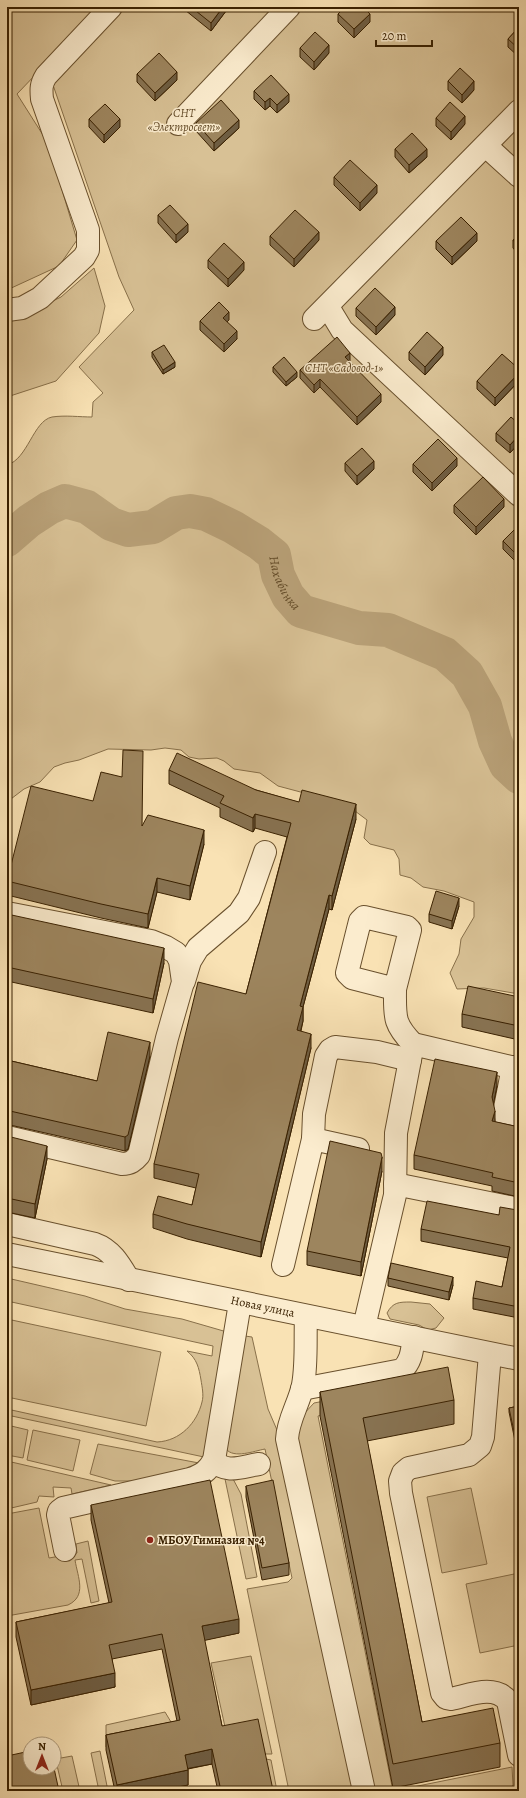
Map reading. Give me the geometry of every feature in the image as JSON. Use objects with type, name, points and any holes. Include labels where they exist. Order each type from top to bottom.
[{"type":"street","points":[[7,310],[22,308],[40,298],[84,257],[88,250],[88,230],[42,99],[41,90],[42,83],[46,76],[111,7]]},
{"type":"street","points":[[178,124],[289,7]]},
{"type":"street","points":[[519,111],[321,313],[342,330],[519,495]]},
{"type":"street","points":[[486,146],[519,176]]},
{"type":"street","points":[[7,1137],[122,1164],[134,1161],[139,1155],[167,1038],[190,961],[198,948],[239,912],[249,898],[265,852]]},
{"type":"street","points":[[7,912],[151,942],[166,947],[176,953],[180,961],[183,982]]},
{"type":"street","points":[[364,1327],[377,1274],[396,1177],[396,1133],[412,1052],[396,1020],[395,989]]},
{"type":"street","points":[[283,1265],[313,1139],[314,1114],[326,1056],[330,1050],[335,1047],[377,1052],[412,1052],[516,1068],[504,1113],[506,1120],[519,1124]]},
{"type":"street","points":[[313,1139],[388,1156],[392,1160],[396,1177]]},
{"type":"street","points":[[396,1177],[519,1209]]},
{"type":"street","points":[[7,1224],[104,1247],[117,1261],[129,1280]]},
{"type":"street","name":"Новая улица","points":[[7,1254],[306,1317],[364,1327],[519,1359]]},
{"type":"street","points":[[65,1550],[58,1520],[59,1511],[63,1508],[190,1479],[203,1474],[210,1468],[214,1460],[240,1303]]},
{"type":"street","points":[[306,1317],[305,1365],[302,1389],[288,1426],[287,1439],[364,1791]]},
{"type":"street","points":[[302,1389],[402,1370],[407,1365],[410,1358],[414,1337]]},
{"type":"street","points":[[490,1354],[483,1437],[480,1446],[469,1455],[409,1468],[403,1472],[401,1487],[442,1693],[446,1698],[451,1699],[490,1691],[504,1696],[508,1701],[519,1755]]},
{"type":"street","points":[[214,1460],[219,1466],[230,1469],[259,1464]]},
{"type":"green space","points":[[7,7],[100,7],[17,94],[48,143],[77,240],[59,266],[7,290]]},
{"type":"green space","points":[[120,7],[519,7],[519,994],[484,988],[457,989],[450,973],[459,954],[461,939],[474,917],[474,902],[444,891],[423,887],[411,878],[400,875],[399,859],[394,850],[370,844],[364,838],[367,820],[355,811],[308,794],[278,786],[260,773],[234,769],[224,761],[217,758],[199,759],[189,757],[181,750],[165,748],[151,750],[108,749],[79,760],[54,767],[40,782],[24,789],[7,802],[7,465],[20,456],[35,432],[45,420],[57,416],[92,417],[93,402],[103,393],[79,367],[134,310],[119,277],[52,82]]},
{"type":"green space","points":[[94,268],[105,306],[99,333],[56,381],[7,397],[7,315],[26,314],[61,297]]},
{"type":"green space","points":[[7,1278],[85,1296],[125,1309],[182,1319],[227,1332],[204,1457],[7,1415],[7,1409],[157,1442],[165,1441],[180,1434],[192,1424],[200,1410],[203,1399],[198,1368],[193,1357],[187,1351],[212,1356],[213,1346],[7,1301]]},
{"type":"green space","points":[[411,1302],[430,1304],[444,1318],[436,1328],[428,1330],[419,1325],[390,1319],[387,1313],[394,1305]]},
{"type":"green space","points":[[7,1319],[161,1352],[146,1426],[7,1397]]},
{"type":"green space","points":[[245,1336],[252,1337],[268,1409],[280,1437],[355,1791],[289,1791],[247,1589],[288,1582],[292,1578],[265,1449],[250,1453],[234,1454],[226,1449]]},
{"type":"green space","points":[[361,1394],[364,1406],[318,1416],[393,1791],[374,1791],[297,1435],[301,1417],[314,1403]]},
{"type":"green space","points":[[7,1425],[28,1430],[23,1458],[7,1455]]},
{"type":"green space","points":[[33,1430],[80,1440],[73,1471],[27,1460]]},
{"type":"green space","points":[[98,1444],[199,1463],[190,1470],[136,1481],[115,1481],[90,1474]]},
{"type":"green space","points":[[7,1461],[111,1485],[72,1494],[71,1488],[53,1487],[54,1497],[39,1496],[37,1502],[7,1509]]},
{"type":"green space","points":[[232,1477],[241,1494],[257,1577],[246,1579],[225,1479]]},
{"type":"green space","points":[[471,1488],[487,1564],[442,1573],[427,1497]]},
{"type":"green space","points":[[39,1508],[49,1558],[77,1553],[76,1544],[88,1541],[99,1601],[91,1603],[82,1559],[75,1560],[80,1586],[78,1597],[74,1601],[68,1605],[7,1616],[7,1514]]},
{"type":"green space","points":[[519,1573],[519,1645],[480,1653],[466,1584]]},
{"type":"green space","points":[[251,1656],[272,1754],[265,1754],[260,1732],[227,1736],[211,1663]]},
{"type":"green space","points":[[165,1712],[177,1732],[106,1747],[106,1725]]},
{"type":"green space","points":[[100,1751],[108,1791],[99,1791],[91,1753]]},
{"type":"green space","points":[[72,1756],[80,1791],[63,1791],[60,1776],[62,1776],[62,1758]]},
{"type":"green space","points":[[266,1759],[271,1760],[277,1791],[272,1791]]},
{"type":"green space","points":[[512,1767],[513,1785],[509,1791],[393,1791]]},
{"type":"building","points":[[191,7],[223,7],[211,23]]},
{"type":"building","points":[[345,7],[363,7],[370,14],[354,29],[338,14]]},
{"type":"building","points":[[519,27],[519,49],[508,39]]},
{"type":"building","points":[[315,32],[329,45],[314,62],[300,48]]},
{"type":"building","points":[[159,53],[177,72],[155,93],[137,74]]},
{"type":"building","points":[[460,68],[474,81],[462,95],[448,81]]},
{"type":"building","points":[[271,75],[289,94],[277,105],[270,98],[265,102],[254,91]]},
{"type":"building","points":[[221,100],[239,120],[214,143],[196,123]]},
{"type":"building","points":[[450,102],[465,116],[451,132],[436,118]]},
{"type":"building","points":[[105,104],[120,119],[104,135],[89,119]]},
{"type":"building","points":[[412,133],[427,149],[409,165],[395,149]]},
{"type":"building","points":[[350,160],[377,185],[360,203],[334,177]]},
{"type":"building","points":[[170,205],[188,224],[176,235],[158,215]]},
{"type":"building","points":[[295,210],[319,232],[294,259],[270,236]]},
{"type":"building","points":[[461,217],[477,233],[452,257],[436,241]]},
{"type":"building","points":[[519,234],[519,247],[513,240]]},
{"type":"building","points":[[224,243],[244,262],[228,279],[208,260]]},
{"type":"building","points":[[375,288],[395,307],[376,327],[356,308]]},
{"type":"building","points":[[219,302],[229,312],[223,318],[237,331],[224,344],[200,321]]},
{"type":"building","points":[[427,332],[443,347],[425,367],[409,352]]},
{"type":"building","points":[[337,337],[350,353],[345,357],[381,394],[357,417],[320,379],[314,385],[300,370]]},
{"type":"building","points":[[164,345],[175,362],[163,370],[152,352]]},
{"type":"building","points":[[502,354],[519,369],[519,373],[495,398],[477,381]]},
{"type":"building","points":[[284,357],[297,372],[286,382],[273,367]]},
{"type":"building","points":[[511,417],[519,424],[519,435],[510,445],[496,433]]},
{"type":"building","points":[[438,439],[457,458],[432,483],[413,464]]},
{"type":"building","points":[[362,448],[374,461],[357,476],[345,463]]},
{"type":"building","points":[[483,477],[504,499],[476,527],[454,505]]},
{"type":"building","points":[[519,525],[519,557],[503,541]]},
{"type":"building","points":[[123,750],[143,751],[142,826],[148,815],[204,830],[190,886],[157,878],[148,914],[7,881],[31,786],[93,801],[101,772],[122,777]]},
{"type":"building","points":[[177,753],[256,790],[299,802],[302,790],[356,804],[332,896],[329,895],[300,1006],[303,1007],[297,1030],[311,1034],[261,1242],[153,1214],[158,1196],[192,1205],[199,1174],[154,1164],[198,982],[246,994],[291,823],[255,814],[253,818],[220,803],[224,796],[169,770]]},
{"type":"building","points":[[436,891],[459,898],[452,921],[429,914]]},
{"type":"building","points":[[7,914],[164,948],[153,999],[7,967]]},
{"type":"building","points":[[468,986],[519,997],[519,1026],[462,1014]]},
{"type":"building","points":[[108,1032],[150,1042],[128,1135],[125,1137],[7,1111],[7,1060],[97,1081]]},
{"type":"building","points":[[435,1059],[497,1072],[492,1097],[495,1111],[492,1121],[519,1127],[519,1183],[492,1177],[493,1173],[414,1155]]},
{"type":"building","points":[[7,1136],[47,1146],[35,1204],[7,1198]]},
{"type":"building","points":[[330,1141],[381,1153],[382,1157],[361,1262],[307,1251]]},
{"type":"building","points":[[427,1201],[499,1215],[500,1207],[519,1210],[519,1307],[473,1298],[476,1281],[502,1287],[510,1247],[421,1229]]},
{"type":"building","points":[[391,1263],[453,1277],[449,1292],[388,1278]]},
{"type":"building","points":[[448,1367],[454,1400],[363,1418],[422,1722],[493,1708],[500,1743],[393,1764],[320,1392]]},
{"type":"building","points":[[519,1406],[519,1455],[509,1408]]},
{"type":"building","points":[[210,1480],[239,1619],[202,1626],[222,1726],[258,1719],[273,1790],[221,1791],[212,1749],[185,1755],[188,1770],[117,1785],[106,1735],[180,1720],[162,1634],[109,1645],[115,1673],[31,1690],[16,1622],[112,1602],[91,1505]]},
{"type":"building","points":[[273,1480],[289,1563],[262,1568],[246,1486]]},
{"type":"building","points":[[22,1753],[22,1776],[56,1776],[59,1791],[7,1791],[7,1756]]},
{"type":"waterway","name":"Нахабинка","points":[[7,540],[29,521],[49,508],[65,501],[87,507],[111,524],[128,530],[153,527],[176,513],[190,511],[206,514],[233,527],[259,543],[274,555],[278,575],[288,596],[301,611],[359,628],[388,630],[445,654],[467,674],[485,706],[495,741],[506,765],[519,777]]},
{"type":"place","name":"МБОУ Гимназия №4","points":[[150,1540]]},
{"type":"park label","name":"СНТ «Электросвет»","points":[[184,120]]},
{"type":"park label","name":"СНТ «Садовод-1»","points":[[344,368]]}]
